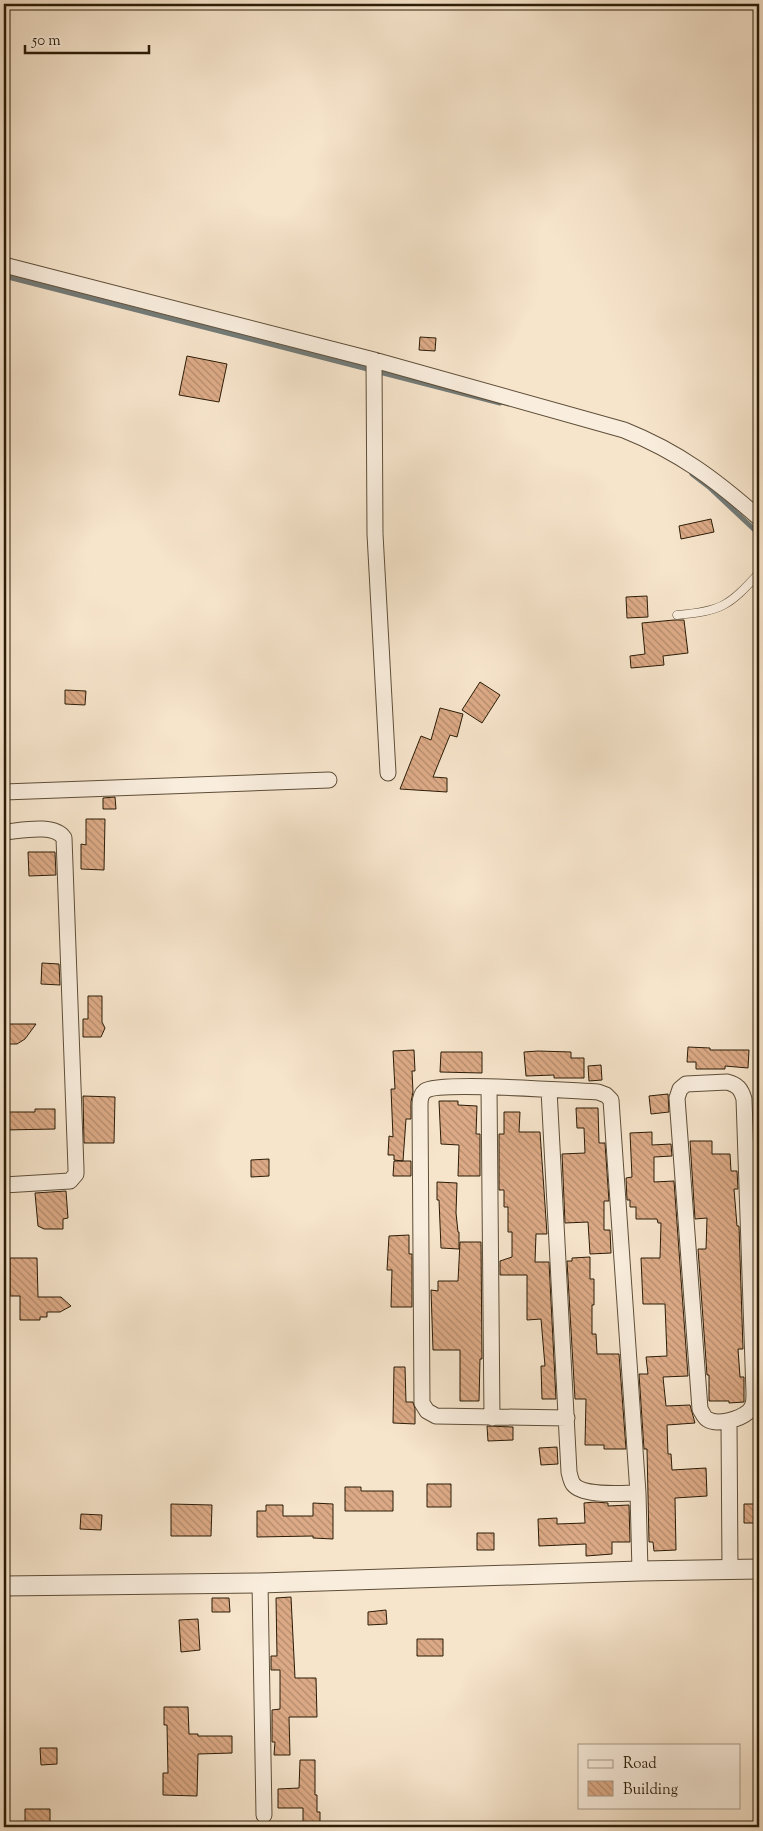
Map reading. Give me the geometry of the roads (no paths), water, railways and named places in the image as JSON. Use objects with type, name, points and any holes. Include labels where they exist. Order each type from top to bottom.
[{"type":"street","points":[[4,265],[374,360],[624,430],[650,440],[683,458],[724,487],[759,518]]},
{"type":"street","points":[[374,360],[375,534],[388,773]]},
{"type":"street","points":[[4,792],[328,780]]},
{"type":"street","points":[[4,832],[49,829],[56,830],[64,838],[76,1174],[70,1181],[4,1185]]},
{"type":"street","points":[[728,1082],[741,1089],[744,1099],[754,1393],[753,1404],[748,1412],[729,1422],[706,1419],[700,1409],[677,1098],[680,1089],[686,1084],[728,1082]]},
{"type":"street","points":[[490,1087],[492,1418]]},
{"type":"street","points":[[567,1418],[436,1416],[428,1411],[422,1403],[420,1105],[421,1096],[425,1090],[435,1088],[490,1087],[598,1092],[606,1095],[610,1100],[638,1493],[640,1571]]},
{"type":"street","points":[[549,1090],[569,1472],[572,1483],[578,1488],[589,1492],[638,1493]]},
{"type":"street","points":[[729,1422],[730,1569]]},
{"type":"street","points":[[4,1586],[260,1583],[759,1569]]},
{"type":"street","points":[[260,1583],[264,1815]]},
{"type":"lane","points":[[677,615],[702,613],[725,606],[737,597],[759,573]]},
{"type":"waterway","points":[[4,276],[500,403]]},
{"type":"waterway","points":[[692,474],[709,487],[759,534]]}]
